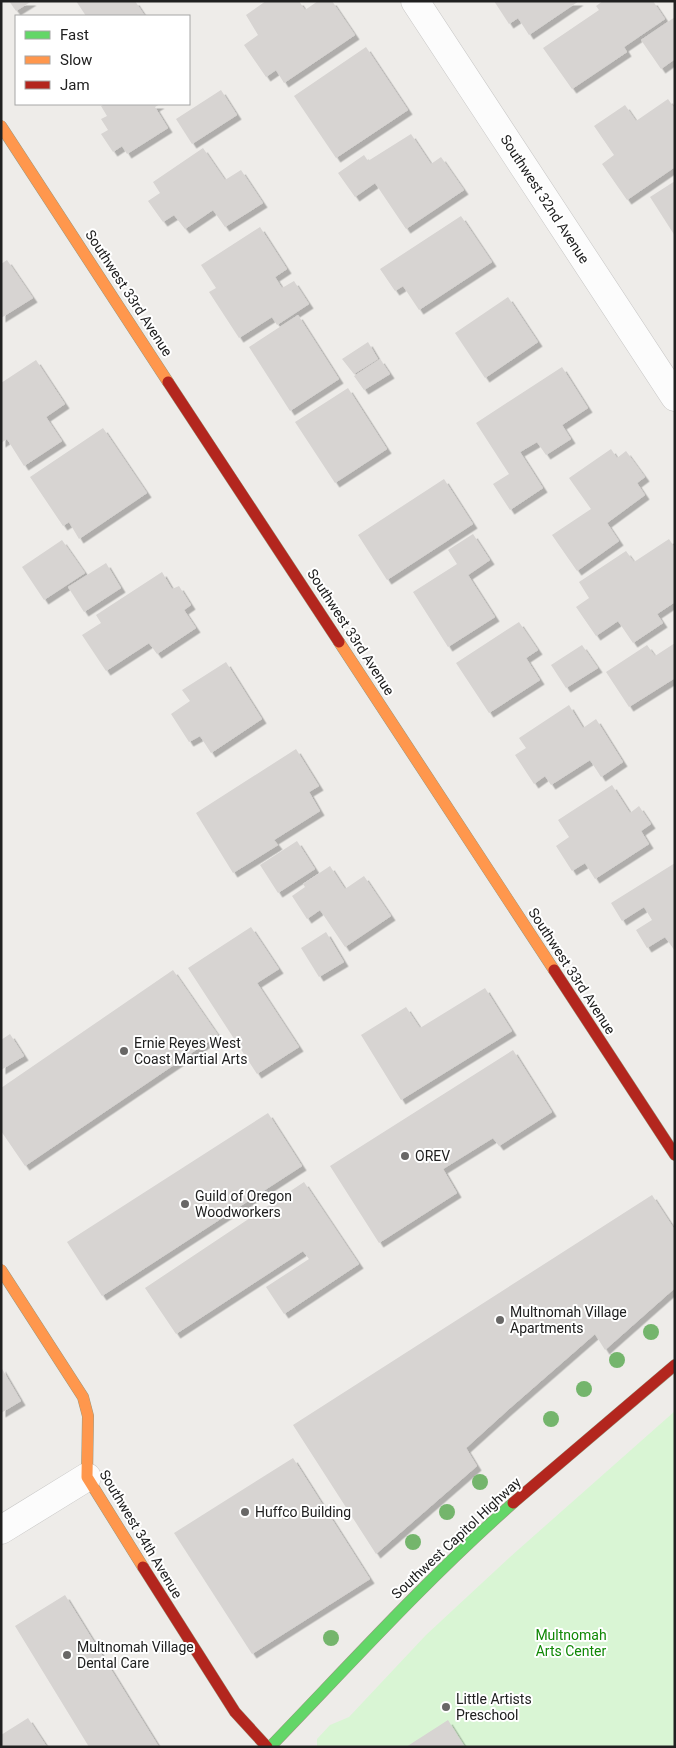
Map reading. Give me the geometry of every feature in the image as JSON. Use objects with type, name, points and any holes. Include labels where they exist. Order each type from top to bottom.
[{"type":"street","name":"Southwest 32nd Avenue","points":[[415,1],[675,397]]},
{"type":"street","name":"Southwest 33rd Avenue","points":[[1,126],[675,1155]]},
{"type":"street","name":"Southwest 34th Avenue","points":[[1,1270],[83,1397],[88,1416],[87,1477],[235,1712],[268,1747]]},
{"type":"street","name":"Southwest Capitol Highway","points":[[268,1747],[312,1704],[398,1612],[472,1540],[675,1365]]},
{"type":"street","points":[[1,1530],[87,1477]]},
{"type":"green space","name":"Multnomah Arts Center","points":[[675,1411],[675,1747],[317,1747],[317,1739],[330,1725],[349,1717],[426,1635],[510,1557]]},
{"type":"building","points":[[9,1],[32,1],[16,11]]},
{"type":"building","points":[[76,1],[135,1],[144,15],[85,15]]},
{"type":"building","points":[[266,1],[299,1],[305,10],[318,1],[332,1],[355,35],[284,83],[276,70],[266,77],[244,45],[258,35],[246,15]]},
{"type":"building","points":[[494,1],[579,1],[529,35],[518,18],[509,24]]},
{"type":"building","points":[[603,1],[653,1],[665,19],[624,47],[627,52],[572,89],[543,48],[599,10],[596,6]]},
{"type":"building","points":[[675,17],[675,59],[661,69],[641,40]]},
{"type":"building","points":[[366,47],[408,110],[336,158],[294,96]]},
{"type":"building","points":[[221,90],[237,115],[192,144],[176,119]]},
{"type":"building","points":[[668,99],[675,109],[675,167],[627,200],[602,164],[614,155],[594,126],[625,105],[636,121]]},
{"type":"building","points":[[158,105],[155,107],[168,128],[127,154],[122,146],[113,152],[101,134],[108,130],[101,119],[107,116],[101,106]]},
{"type":"building","points":[[411,134],[431,164],[441,157],[464,190],[406,229],[375,183],[355,197],[338,173],[364,155],[368,161]]},
{"type":"building","points":[[203,148],[225,180],[241,170],[263,203],[225,227],[213,210],[185,229],[174,215],[163,222],[148,201],[160,193],[153,182]]},
{"type":"building","points":[[675,181],[675,236],[650,197]]},
{"type":"building","points":[[461,216],[492,262],[419,310],[403,286],[395,291],[380,269]]},
{"type":"building","points":[[260,227],[287,269],[275,277],[282,288],[294,281],[309,304],[277,325],[272,317],[239,338],[209,292],[216,288],[201,265]]},
{"type":"building","points":[[7,260],[33,298],[1,318],[1,264]]},
{"type":"building","points":[[508,297],[538,342],[485,378],[455,333]]},
{"type":"building","points":[[298,315],[339,379],[290,411],[249,347]]},
{"type":"building","points":[[368,342],[378,359],[354,374],[342,359]]},
{"type":"building","points":[[380,359],[390,374],[364,390],[354,376]]},
{"type":"building","points":[[36,360],[65,404],[46,417],[62,441],[24,466],[7,439],[1,443],[1,383]]},
{"type":"building","points":[[562,367],[588,408],[562,425],[571,439],[546,455],[537,442],[520,452],[543,488],[510,510],[493,484],[509,474],[476,423]]},
{"type":"building","points":[[348,388],[387,449],[335,483],[295,422]]},
{"type":"building","points":[[103,428],[147,493],[79,539],[69,522],[63,526],[30,477]]},
{"type":"building","points":[[611,449],[617,458],[626,451],[645,477],[637,483],[645,495],[607,523],[619,541],[577,571],[552,535],[591,509],[569,478]]},
{"type":"building","points":[[444,479],[473,524],[387,580],[358,535]]},
{"type":"building","points":[[473,534],[490,560],[468,575],[495,617],[448,647],[413,592],[457,564],[448,550]]},
{"type":"building","points":[[669,539],[675,548],[675,602],[657,614],[663,623],[633,643],[618,621],[596,636],[576,607],[589,598],[579,582],[626,551],[634,562]]},
{"type":"building","points":[[62,540],[85,573],[44,600],[22,567]]},
{"type":"building","points":[[106,563],[121,588],[84,612],[68,587]]},
{"type":"building","points":[[162,572],[172,589],[179,586],[191,605],[184,610],[196,628],[157,654],[149,643],[106,671],[82,635],[101,623],[96,615]]},
{"type":"building","points":[[519,622],[538,650],[526,658],[540,680],[489,713],[456,663]]},
{"type":"building","points":[[675,643],[675,678],[629,707],[606,672],[647,645],[655,656]]},
{"type":"building","points":[[582,645],[598,668],[566,688],[551,665]]},
{"type":"building","points":[[226,662],[262,719],[211,753],[200,736],[189,742],[171,714],[190,701],[182,690]]},
{"type":"building","points":[[569,705],[583,728],[596,719],[623,762],[601,777],[590,760],[551,785],[545,776],[534,784],[515,755],[526,748],[519,738]]},
{"type":"building","points":[[296,749],[319,786],[309,792],[320,811],[274,840],[278,845],[233,873],[196,813]]},
{"type":"building","points":[[612,785],[630,813],[639,806],[651,824],[641,831],[649,844],[595,879],[585,863],[572,871],[556,846],[569,837],[558,820]]},
{"type":"building","points":[[297,841],[315,869],[278,893],[260,865]]},
{"type":"building","points":[[675,863],[675,951],[665,937],[647,948],[636,930],[652,920],[644,907],[622,921],[611,903]]},
{"type":"building","points":[[330,866],[345,889],[364,876],[391,916],[345,947],[320,910],[307,919],[292,896],[305,887],[303,884]]},
{"type":"building","points":[[251,927],[279,969],[257,983],[299,1047],[257,1074],[188,968]]},
{"type":"building","points":[[326,932],[344,962],[319,977],[301,948]]},
{"type":"building","name":"Ernie Reyes West Coast Martial Arts","points":[[173,970],[218,1035],[25,1166],[1,1131],[1,1088]]},
{"type":"building","points":[[485,988],[512,1031],[401,1100],[361,1035],[406,1007],[420,1028]]},
{"type":"building","points":[[10,1034],[24,1056],[1,1070],[1,1040]]},
{"type":"building","name":"OREV","points":[[513,1050],[552,1112],[499,1146],[493,1138],[443,1169],[457,1193],[379,1243],[330,1166]]},
{"type":"building","name":"Guild of Oregon Woodworkers","points":[[268,1113],[302,1166],[102,1296],[67,1242]]},
{"type":"building","points":[[304,1182],[359,1264],[284,1314],[266,1287],[309,1259],[303,1251],[176,1334],[145,1288]]},
{"type":"building","points":[[652,1195],[675,1230],[675,1288],[605,1350],[595,1334],[509,1409],[466,1448],[477,1466],[376,1554],[293,1425]]},
{"type":"building","points":[[1,1367],[21,1401],[1,1413]]},
{"type":"building","points":[[293,1458],[370,1579],[252,1654],[174,1533]]},
{"type":"building","name":"Multnomah Village Dental Care","points":[[65,1595],[159,1747],[89,1747],[15,1626]]},
{"type":"building","points":[[28,1718],[47,1747],[1,1747],[1,1735]]},
{"type":"building","points":[[448,1720],[465,1747],[406,1747]]},
{"type":"traffic: fast","points":[[270,1747],[419,1592],[513,1503]]},
{"type":"traffic: slow","points":[[1,126],[168,382]]},
{"type":"traffic: slow","points":[[339,642],[554,970]]},
{"type":"traffic: slow","points":[[1,1270],[83,1397],[88,1416],[87,1477],[143,1567]]},
{"type":"traffic: jam","points":[[168,382],[339,642]]},
{"type":"traffic: jam","points":[[554,970],[675,1155]]},
{"type":"traffic: jam","points":[[513,1503],[675,1365]]},
{"type":"traffic: jam","points":[[143,1567],[235,1712],[267,1747]]},
{"type":"place","name":"Ernie Reyes West Coast Martial Arts","points":[[124,1051]]},
{"type":"place","name":"OREV","points":[[405,1156]]},
{"type":"place","name":"Guild of Oregon Woodworkers","points":[[185,1204]]},
{"type":"place","name":"Multnomah Village Apartments","points":[[500,1320]]},
{"type":"place","name":"Huffco Building","points":[[245,1512]]},
{"type":"place","name":"Multnomah Village Dental Care","points":[[67,1655]]},
{"type":"place","name":"Little Artists Preschool","points":[[446,1707]]}]
